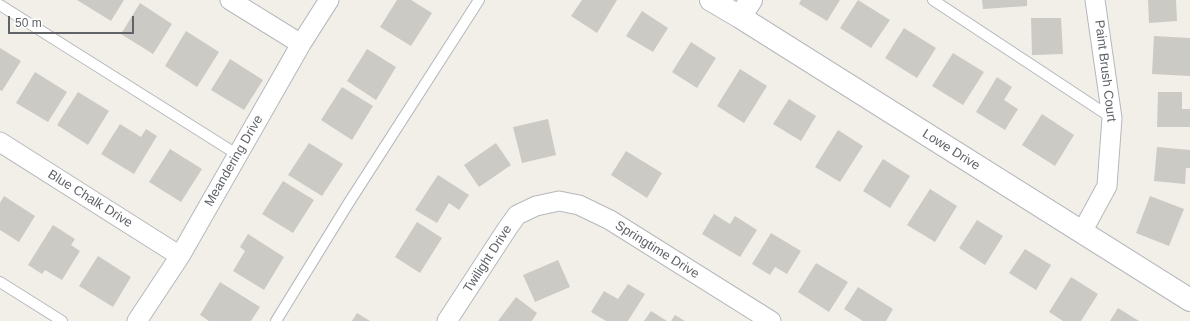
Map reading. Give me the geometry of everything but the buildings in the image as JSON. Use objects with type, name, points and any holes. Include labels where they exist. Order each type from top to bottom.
[{"type":"street","points":[[230,0],[301,44]]},
{"type":"street","name":"Meandering Drive","points":[[137,321],[180,256],[301,44],[329,0]]},
{"type":"street","name":"Lowe Drive","points":[[711,0],[746,8],[1082,232],[1190,300]]},
{"type":"street","name":"Paint Brush Court","points":[[1082,232],[1107,186],[1112,118],[1095,0]]},
{"type":"street","name":"Blue Chalk Drive","points":[[0,142],[180,256]]},
{"type":"street","name":"Springtime Drive","points":[[536,206],[559,201],[579,204],[610,220],[771,321]]},
{"type":"street","name":"Twilight Drive","points":[[447,321],[517,215],[536,206]]},
{"type":"lane","points":[[276,321],[348,204],[479,0]]},
{"type":"lane","points":[[933,0],[1112,118]]},
{"type":"lane","points":[[0,5],[238,155]]},
{"type":"lane","points":[[0,282],[62,321]]}]
